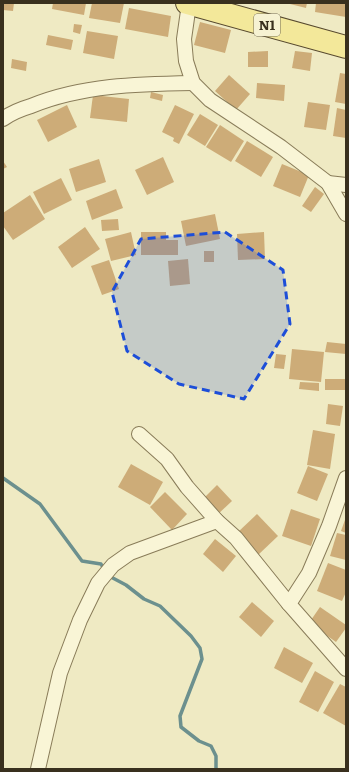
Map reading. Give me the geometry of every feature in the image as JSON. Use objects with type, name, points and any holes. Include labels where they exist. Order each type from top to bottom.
[{"type":"main road","name":"N1","points":[[188,3],[346,47]]},
{"type":"street","points":[[188,3],[184,39],[186,61],[193,83],[210,100],[281,147],[328,183],[346,214]]},
{"type":"street","points":[[5,114],[49,98],[97,89],[138,84],[193,83]]},
{"type":"street","points":[[328,183],[346,185]]},
{"type":"street","points":[[139,434],[167,459],[187,487],[217,521],[236,538],[289,604],[346,669]]},
{"type":"street","points":[[289,604],[309,573],[329,526],[346,478]]},
{"type":"street","points":[[38,769],[60,673],[80,620],[98,583],[113,565],[130,553],[217,521]]},
{"type":"highlighted area","points":[[225,232],[283,270],[290,324],[244,399],[179,384],[127,351],[112,292],[141,239]]},
{"type":"building","points":[[3,3],[14,3],[13,11],[3,10]]},
{"type":"building","points":[[53,3],[86,3],[84,15],[52,9]]},
{"type":"building","points":[[92,3],[124,3],[120,23],[89,18]]},
{"type":"building","points":[[286,3],[307,3],[306,8]]},
{"type":"building","points":[[316,3],[346,3],[346,17],[315,12]]},
{"type":"building","points":[[129,8],[171,16],[168,37],[125,29]]},
{"type":"building","points":[[200,22],[231,30],[225,53],[194,45]]},
{"type":"building","points":[[74,24],[82,25],[80,34],[73,32]]},
{"type":"building","points":[[87,31],[118,36],[114,59],[83,53]]},
{"type":"building","points":[[48,35],[73,40],[71,50],[46,45]]},
{"type":"building","points":[[268,51],[268,67],[248,67],[248,52]]},
{"type":"building","points":[[295,51],[312,53],[310,71],[292,68]]},
{"type":"building","points":[[12,59],[27,62],[26,71],[11,68]]},
{"type":"building","points":[[340,73],[346,74],[346,104],[335,102]]},
{"type":"building","points":[[229,75],[250,94],[236,110],[215,91]]},
{"type":"building","points":[[257,83],[285,85],[284,101],[256,98]]},
{"type":"building","points":[[151,92],[163,95],[162,101],[150,98]]},
{"type":"building","points":[[93,95],[129,99],[127,122],[90,118]]},
{"type":"building","points":[[308,102],[330,105],[326,130],[304,127]]},
{"type":"building","points":[[67,105],[77,127],[48,142],[37,120]]},
{"type":"building","points":[[175,105],[194,114],[179,144],[173,141],[174,138],[162,132]]},
{"type":"building","points":[[337,108],[346,110],[346,138],[333,136]]},
{"type":"building","points":[[200,114],[218,125],[205,146],[187,135]]},
{"type":"building","points":[[220,125],[244,141],[231,162],[206,147]]},
{"type":"building","points":[[247,141],[273,157],[261,177],[235,161]]},
{"type":"building","points":[[163,157],[174,182],[147,195],[135,170]]},
{"type":"building","points":[[99,159],[106,182],[76,192],[69,169]]},
{"type":"building","points":[[3,161],[7,167],[3,169]]},
{"type":"building","points":[[282,164],[309,175],[300,197],[273,186]]},
{"type":"building","points":[[61,178],[72,200],[44,214],[33,192]]},
{"type":"building","points":[[315,187],[324,194],[311,212],[302,206]]},
{"type":"building","points":[[116,189],[123,208],[92,220],[86,201]]},
{"type":"building","points":[[30,195],[45,219],[13,240],[3,226],[3,213]]},
{"type":"building","points":[[215,214],[220,239],[186,246],[181,221]]},
{"type":"building","points":[[118,219],[119,230],[102,231],[101,220]]},
{"type":"building","points":[[85,227],[100,249],[72,268],[58,247]]},
{"type":"building","points":[[131,232],[136,255],[111,261],[105,239]]},
{"type":"building","points":[[141,232],[166,232],[166,240],[178,240],[178,255],[141,255]]},
{"type":"building","points":[[264,232],[265,259],[238,260],[237,234]]},
{"type":"building","points":[[204,251],[214,251],[214,262],[204,262]]},
{"type":"building","points":[[188,259],[190,284],[170,286],[168,261]]},
{"type":"building","points":[[109,260],[119,289],[102,295],[91,266]]},
{"type":"building","points":[[327,342],[346,344],[346,354],[325,352]]},
{"type":"building","points":[[292,349],[324,352],[321,382],[289,379]]},
{"type":"building","points":[[276,354],[286,355],[284,369],[274,368]]},
{"type":"building","points":[[325,379],[345,379],[345,390],[325,390]]},
{"type":"building","points":[[300,382],[319,383],[319,391],[299,389]]},
{"type":"building","points":[[328,404],[343,406],[340,426],[326,424]]},
{"type":"building","points":[[313,430],[335,434],[330,469],[307,465]]},
{"type":"building","points":[[131,464],[163,482],[150,505],[118,487]]},
{"type":"building","points":[[308,466],[328,474],[317,501],[297,493]]},
{"type":"building","points":[[217,485],[232,501],[216,516],[201,501]]},
{"type":"building","points":[[165,492],[187,514],[172,530],[150,507]]},
{"type":"building","points":[[291,509],[320,519],[311,546],[282,536]]},
{"type":"building","points":[[257,514],[278,536],[258,555],[237,533]]},
{"type":"building","points":[[346,517],[346,533],[341,531]]},
{"type":"building","points":[[337,533],[346,535],[346,560],[330,556]]},
{"type":"building","points":[[215,539],[236,556],[223,572],[203,554]]},
{"type":"building","points":[[328,563],[346,570],[346,592],[342,601],[317,591]]},
{"type":"building","points":[[252,602],[274,621],[261,637],[239,617]]},
{"type":"building","points":[[320,607],[346,625],[346,628],[336,642],[309,623]]},
{"type":"building","points":[[284,647],[313,663],[302,683],[274,668]]},
{"type":"building","points":[[315,671],[334,682],[318,712],[299,702]]},
{"type":"building","points":[[340,684],[346,687],[346,726],[323,713]]},
{"type":"waterway","points":[[3,478],[40,504],[82,561],[101,564],[105,571]]},
{"type":"waterway","points":[[109,576],[126,585],[144,599],[160,606],[191,636],[200,648],[202,659],[180,716],[181,727],[199,741],[211,746],[216,756],[216,769]]}]
